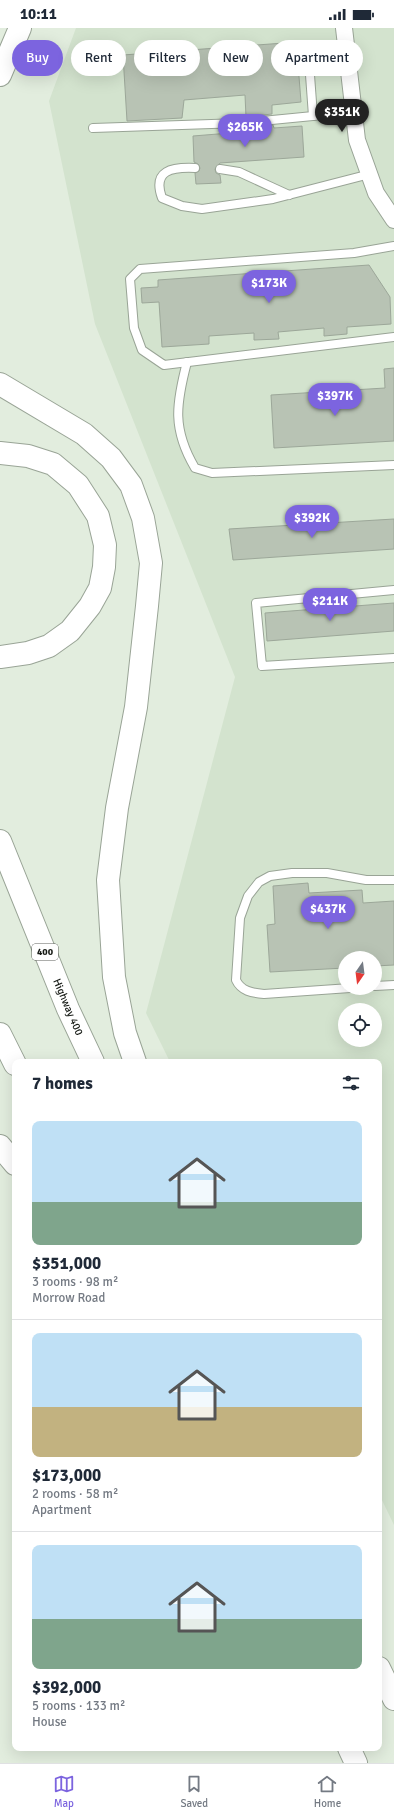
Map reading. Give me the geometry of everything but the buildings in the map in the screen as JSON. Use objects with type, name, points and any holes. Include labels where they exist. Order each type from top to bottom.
[{"type":"main road","points":[[0,75],[20,28]]},
{"type":"main road","points":[[0,384],[84,434],[111,458],[131,485],[143,518],[151,563],[147,606],[136,707],[117,808],[108,880],[114,977],[125,1033],[134,1059]]},
{"type":"main road","points":[[0,453],[28,456],[53,464],[78,486],[98,516],[105,545],[104,567],[100,588],[90,606],[70,631],[48,646],[28,653],[0,657]]},
{"type":"main road","name":"Highway 400","points":[[0,841],[68,1009],[91,1059]]},
{"type":"main road","points":[[0,1034],[12,1059]]},
{"type":"main road","points":[[0,1146],[12,1160]]},
{"type":"main road","points":[[382,1674],[394,1699]]},
{"type":"main road","points":[[350,1751],[356,1763]]},
{"type":"street","points":[[344,28],[357,140],[376,193],[394,220]]},
{"type":"lane","points":[[310,76],[313,116]]},
{"type":"lane","points":[[93,128],[241,123],[354,112]]},
{"type":"lane","points":[[195,168],[166,171],[160,178],[159,189],[162,198],[182,206],[202,209],[273,199],[370,174]]},
{"type":"lane","points":[[220,169],[239,172],[289,195]]},
{"type":"lane","points":[[394,246],[354,253],[140,269],[130,279],[134,328],[142,350],[164,365],[394,337]]},
{"type":"lane","points":[[187,362],[178,396],[177,417],[188,455],[195,468],[212,473],[394,465]]},
{"type":"lane","points":[[394,590],[256,603],[262,666],[394,658]]},
{"type":"lane","points":[[338,989],[264,994],[253,993],[239,985],[236,980],[240,918],[248,896],[259,882],[270,876],[292,873],[327,873],[366,880],[394,880]]},
{"type":"lane","points":[[382,986],[394,985]]},
{"type":"shaded area","points":[[76,28],[394,28],[394,1525],[382,1500],[382,1059],[169,1059],[146,1013],[235,677],[95,324],[49,101],[58,76],[63,76],[63,63],[71,42],[71,76],[126,76],[126,40],[72,40]]}]
